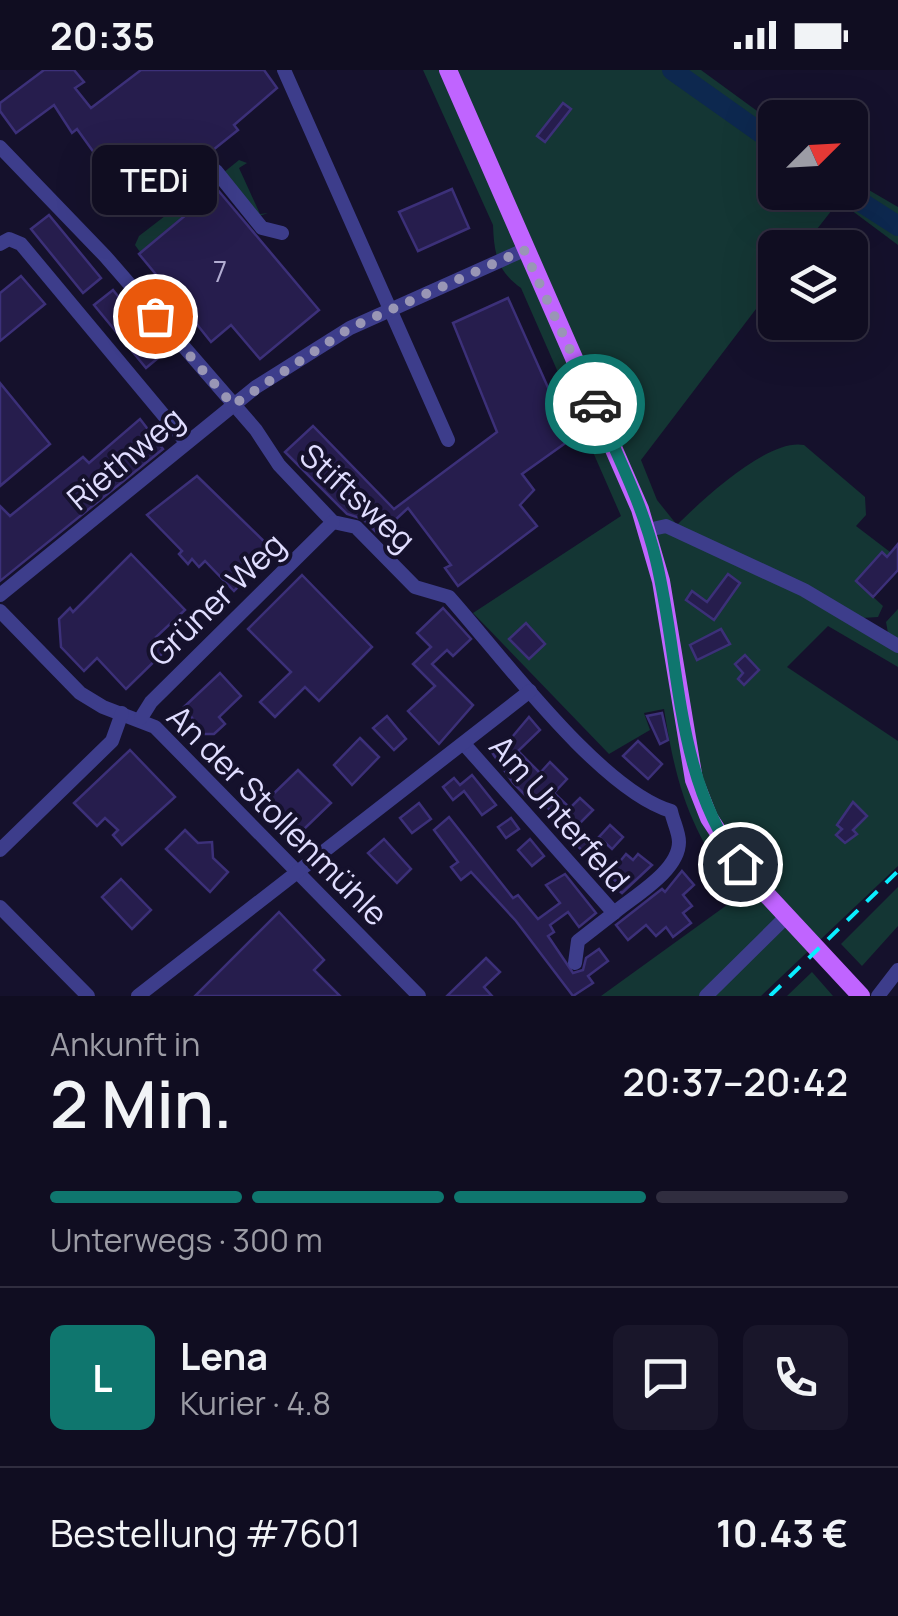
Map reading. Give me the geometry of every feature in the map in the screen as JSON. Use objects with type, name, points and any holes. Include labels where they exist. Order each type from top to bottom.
[{"type":"main road","points":[[448,70],[648,530],[671,636],[694,780],[724,844],[861,996]]},
{"type":"street","points":[[284,70],[448,440]]},
{"type":"street","name":"Stiftsweg","points":[[0,147],[98,248],[233,405],[279,465],[334,522],[356,528],[415,587],[449,597],[530,692]]},
{"type":"street","points":[[216,171],[262,228],[282,233]]},
{"type":"street","points":[[0,244],[9,240],[21,244],[186,442]]},
{"type":"street","name":"Riethweg","points":[[0,595],[233,405],[335,337],[524,250]]},
{"type":"street","name":"Grüner Weg","points":[[141,718],[151,702],[334,522]]},
{"type":"street","points":[[648,530],[666,526],[804,590],[898,646]]},
{"type":"street","name":"An der Stollenmühle","points":[[0,610],[80,692],[155,726],[419,996]]},
{"type":"street","name":"Am Unterfeld","points":[[138,996],[530,692],[618,781],[652,805],[671,810],[680,837],[678,852],[655,880],[578,941],[575,963]]},
{"type":"street","points":[[0,850],[112,741],[122,713]]},
{"type":"street","name":"Am Unterfeld","points":[[464,744],[614,913]]},
{"type":"street","points":[[0,907],[88,996]]},
{"type":"street","points":[[706,996],[787,916]]},
{"type":"street","points":[[878,996],[898,970]]},
{"type":"green space","points":[[423,70],[701,70],[758,112],[758,210],[832,210],[816,230],[758,230],[758,306],[641,460],[657,500],[677,525],[755,461],[789,445],[804,445],[865,497],[866,515],[856,526],[894,555],[898,567],[882,553],[856,581],[883,606],[878,617],[862,618],[888,633],[886,622],[898,609],[898,667],[828,626],[787,667],[898,741],[898,866],[761,996],[601,996],[738,897],[708,850],[688,808],[674,763],[664,709],[644,713],[650,730],[609,754],[473,613],[621,516],[521,288],[498,261],[493,225]]},
{"type":"green space","points":[[239,160],[247,163],[239,168],[260,214],[268,213],[259,216],[223,173]]},
{"type":"green space","points":[[217,176],[222,183],[140,252],[135,245],[139,236]]},
{"type":"green space","points":[[868,190],[898,207],[898,245],[851,210],[868,210]]},
{"type":"green space","points":[[898,887],[898,926],[862,966],[841,944]]},
{"type":"green space","points":[[812,972],[833,996],[787,996]]},
{"type":"building","points":[[44,70],[74,70],[84,82],[75,88],[91,108],[141,70],[264,70],[277,88],[234,125],[238,130],[203,158],[206,171],[177,193],[153,160],[107,193],[96,176],[105,168],[77,129],[72,133],[54,105],[16,133],[0,111],[0,103]]},
{"type":"building","points":[[563,103],[571,109],[545,142],[537,136]]},
{"type":"building","points":[[217,189],[319,310],[260,359],[231,325],[211,342],[187,312],[176,321],[156,298],[168,289],[139,254]]},
{"type":"building","points":[[452,189],[469,228],[418,251],[399,212]]},
{"type":"building","points":[[49,215],[101,278],[83,293],[31,229]]},
{"type":"building","points":[[21,276],[45,304],[0,341],[0,293]]},
{"type":"building","points":[[113,290],[164,353],[146,368],[94,305]]},
{"type":"building","points":[[508,298],[571,439],[522,474],[534,490],[520,505],[537,526],[458,586],[445,568],[451,565],[408,508],[379,535],[363,519],[347,514],[285,452],[313,426],[394,509],[497,432],[453,323]]},
{"type":"building","points":[[0,383],[50,444],[0,486]]},
{"type":"building","points":[[140,419],[163,449],[0,581],[0,506],[10,516],[83,457],[89,463]]},
{"type":"building","points":[[197,476],[274,551],[234,591],[205,561],[199,567],[192,559],[188,564],[179,554],[182,551],[147,515]]},
{"type":"building","points":[[898,544],[898,570],[873,597],[856,581],[882,552],[887,557]]},
{"type":"building","points":[[131,554],[185,610],[156,637],[167,649],[126,689],[97,658],[84,671],[61,647],[59,619],[70,608],[73,612]]},
{"type":"building","points":[[728,574],[740,583],[714,620],[686,600],[692,591],[707,602]]},
{"type":"building","points":[[302,575],[372,647],[319,701],[305,687],[275,717],[260,702],[291,672],[248,629]]},
{"type":"building","points":[[443,608],[471,639],[453,656],[447,650],[432,664],[473,705],[439,744],[408,711],[435,686],[413,664],[431,647],[417,633]]},
{"type":"building","points":[[526,623],[545,644],[529,659],[509,639]]},
{"type":"building","points":[[721,629],[730,644],[697,660],[690,645]]},
{"type":"building","points":[[745,655],[759,670],[744,685],[738,679],[743,673],[735,664]]},
{"type":"building","points":[[220,673],[241,696],[219,717],[225,724],[214,734],[204,734],[184,707]]},
{"type":"building","points":[[662,713],[668,740],[660,744],[647,716]]},
{"type":"building","points":[[387,716],[406,739],[394,750],[373,728]]},
{"type":"building","points":[[529,717],[540,730],[518,751],[540,773],[550,762],[567,779],[554,793],[570,808],[580,798],[593,810],[576,827],[598,848],[589,857],[551,821],[556,818],[548,808],[530,795],[528,798],[513,783],[491,751],[504,740],[507,743]]},
{"type":"building","points":[[360,738],[379,757],[352,785],[334,765]]},
{"type":"building","points":[[638,741],[662,764],[648,779],[623,756]]},
{"type":"building","points":[[130,750],[175,797],[122,845],[113,835],[118,830],[105,818],[97,826],[74,803]]},
{"type":"building","points":[[298,770],[331,803],[302,831],[269,798]]},
{"type":"building","points":[[472,775],[496,805],[482,815],[464,791],[453,800],[443,787],[454,778],[460,785]]},
{"type":"building","points":[[853,802],[867,816],[853,830],[857,834],[845,843],[836,835],[842,829],[837,825]]},
{"type":"building","points":[[419,803],[431,819],[412,833],[400,818]]},
{"type":"building","points":[[449,817],[513,898],[518,895],[538,919],[560,903],[546,885],[565,874],[596,913],[579,927],[568,912],[550,925],[554,932],[548,936],[573,973],[583,970],[586,958],[599,949],[608,961],[588,976],[593,983],[573,996],[516,921],[471,872],[461,880],[451,867],[458,862],[434,830]]},
{"type":"building","points":[[511,818],[519,829],[506,838],[498,827]]},
{"type":"building","points":[[610,825],[623,837],[612,849],[599,837]]},
{"type":"building","points":[[185,830],[198,843],[212,842],[213,858],[228,872],[210,892],[166,849]]},
{"type":"building","points":[[384,839],[411,869],[397,883],[368,853]]},
{"type":"building","points":[[530,839],[544,856],[532,866],[518,850]]},
{"type":"building","points":[[626,854],[633,860],[638,854],[652,865],[622,893],[617,889],[620,885],[609,875]]},
{"type":"building","points":[[682,871],[694,885],[683,895],[692,906],[683,913],[691,923],[673,937],[666,927],[656,936],[646,925],[628,940],[616,925],[662,889],[665,892]]},
{"type":"building","points":[[121,879],[151,910],[132,929],[102,897]]},
{"type":"building","points":[[279,912],[324,960],[314,970],[340,996],[195,996]]},
{"type":"building","points":[[486,958],[500,972],[484,987],[492,996],[447,996]]},
{"type":"waterway","points":[[672,70],[758,131]]},
{"type":"waterway","points":[[678,75],[684,70]]},
{"type":"waterway","points":[[868,207],[898,226]]},
{"type":"railway","points":[[770,996],[898,871]]},
{"type":"way so far","points":[[155,316],[233,405],[350,328],[524,250],[595,404]]},
{"type":"place","name":"TEDi","points":[[155,316]]},
{"type":"route","points":[[595,404],[631,486],[654,553],[694,780],[709,818],[740,864]]}]
